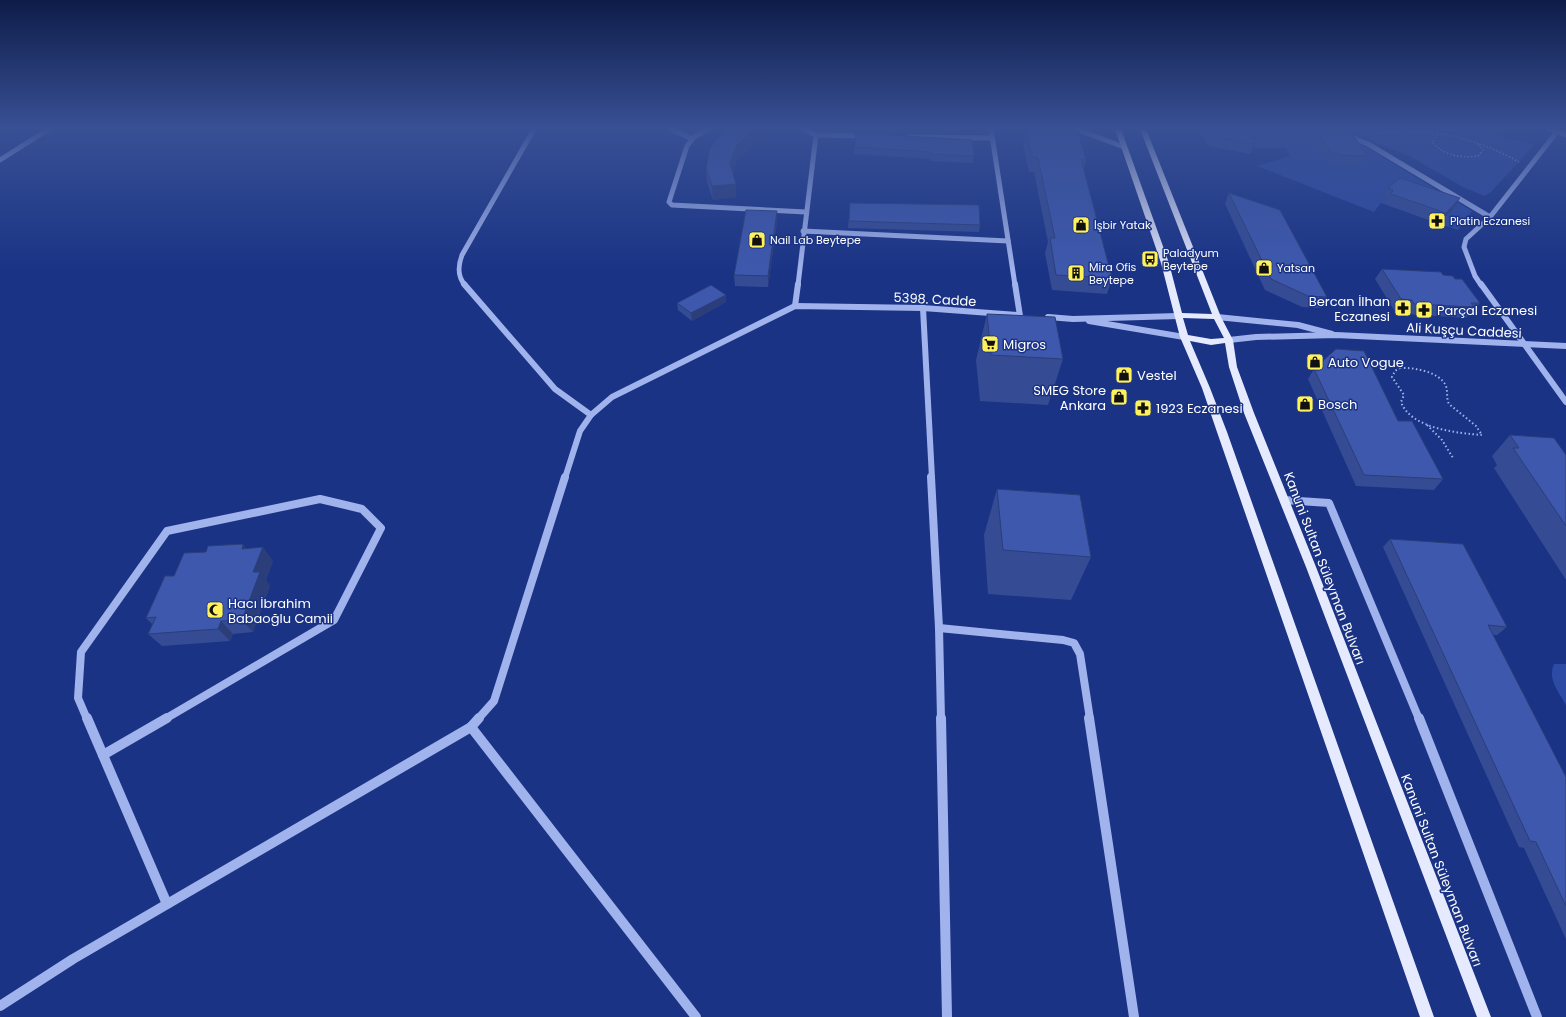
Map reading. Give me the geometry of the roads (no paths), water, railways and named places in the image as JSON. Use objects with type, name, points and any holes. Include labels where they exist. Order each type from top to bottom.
[{"type":"main road","points":[[1134,176],[1165,263],[1184,337],[1206,388],[1222,432],[1427,1017]]},
{"type":"main road","name":"Kanuni Sultan Süleyman Bulvarı","points":[[1162,176],[1217,317],[1229,340],[1230,353],[1240,390],[1484,1017]]},
{"type":"main road","points":[[1178,316],[1196,315],[1217,317]]},
{"type":"main road","points":[[1184,337],[1211,342],[1229,340]]},
{"type":"street","points":[[507,176],[462,255],[458,267],[461,281],[556,389],[590,414]]},
{"type":"street","points":[[677,176],[669,202],[672,205],[806,212]]},
{"type":"street","points":[[0,1006],[72,959],[471,727],[494,701],[580,431],[590,414],[612,397],[795,306],[811,176]]},
{"type":"street","points":[[997,176],[1020,316]]},
{"type":"street","points":[[1421,176],[1490,217]]},
{"type":"street","points":[[1521,176],[1490,217],[1466,239],[1464,247],[1475,276],[1566,402]]},
{"type":"street","points":[[804,231],[1008,241]]},
{"type":"street","name":"5398. Cadde","points":[[795,306],[923,308],[1028,316]]},
{"type":"street","points":[[923,308],[939,628],[947,1017]]},
{"type":"street","points":[[1073,319],[1178,316]]},
{"type":"street","points":[[1043,317],[1073,319],[1184,337]]},
{"type":"street","name":"Ali Kuşçu Caddesi","points":[[1217,317],[1298,325],[1336,335]]},
{"type":"street","name":"Ali Kuşçu Caddesi","points":[[1229,340],[1249,338],[1317,338],[1336,335],[1566,346]]},
{"type":"street","points":[[103,755],[334,620],[381,528],[362,509],[320,499],[168,531],[81,652],[78,698],[167,904]]},
{"type":"street","points":[[1284,500],[1329,503],[1404,679],[1537,1017]]},
{"type":"street","points":[[939,628],[1063,640],[1074,643],[1080,654],[1134,1017]]},
{"type":"street","points":[[471,727],[696,1017]]},
{"type":"place","name":"Platin Eczanesi","points":[[1437,221]]},
{"type":"place","name":"İşbir Yatak","points":[[1081,225]]},
{"type":"place","name":"Nail Lab Beytepe","points":[[757,240]]},
{"type":"place","name":"Paladyum Beytepe","points":[[1150,259]]},
{"type":"place","name":"Yatsan","points":[[1264,268]]},
{"type":"place","name":"Mira Ofis Beytepe","points":[[1076,273]]},
{"type":"place","name":"Bercan İlhan Eczanesi","points":[[1403,308]]},
{"type":"place","name":"Parçal Eczanesi","points":[[1424,310]]},
{"type":"place","name":"Migros","points":[[990,344]]},
{"type":"place","name":"Auto Vogue","points":[[1315,362]]},
{"type":"place","name":"Vestel","points":[[1124,375]]},
{"type":"place","name":"SMEG Store Ankara","points":[[1119,397]]},
{"type":"place","name":"Bosch","points":[[1305,404]]},
{"type":"place","name":"1923 Eczanesi","points":[[1143,408]]},
{"type":"place","name":"Hacı İbrahim Babaoğlu Camii","points":[[215,610]]}]
